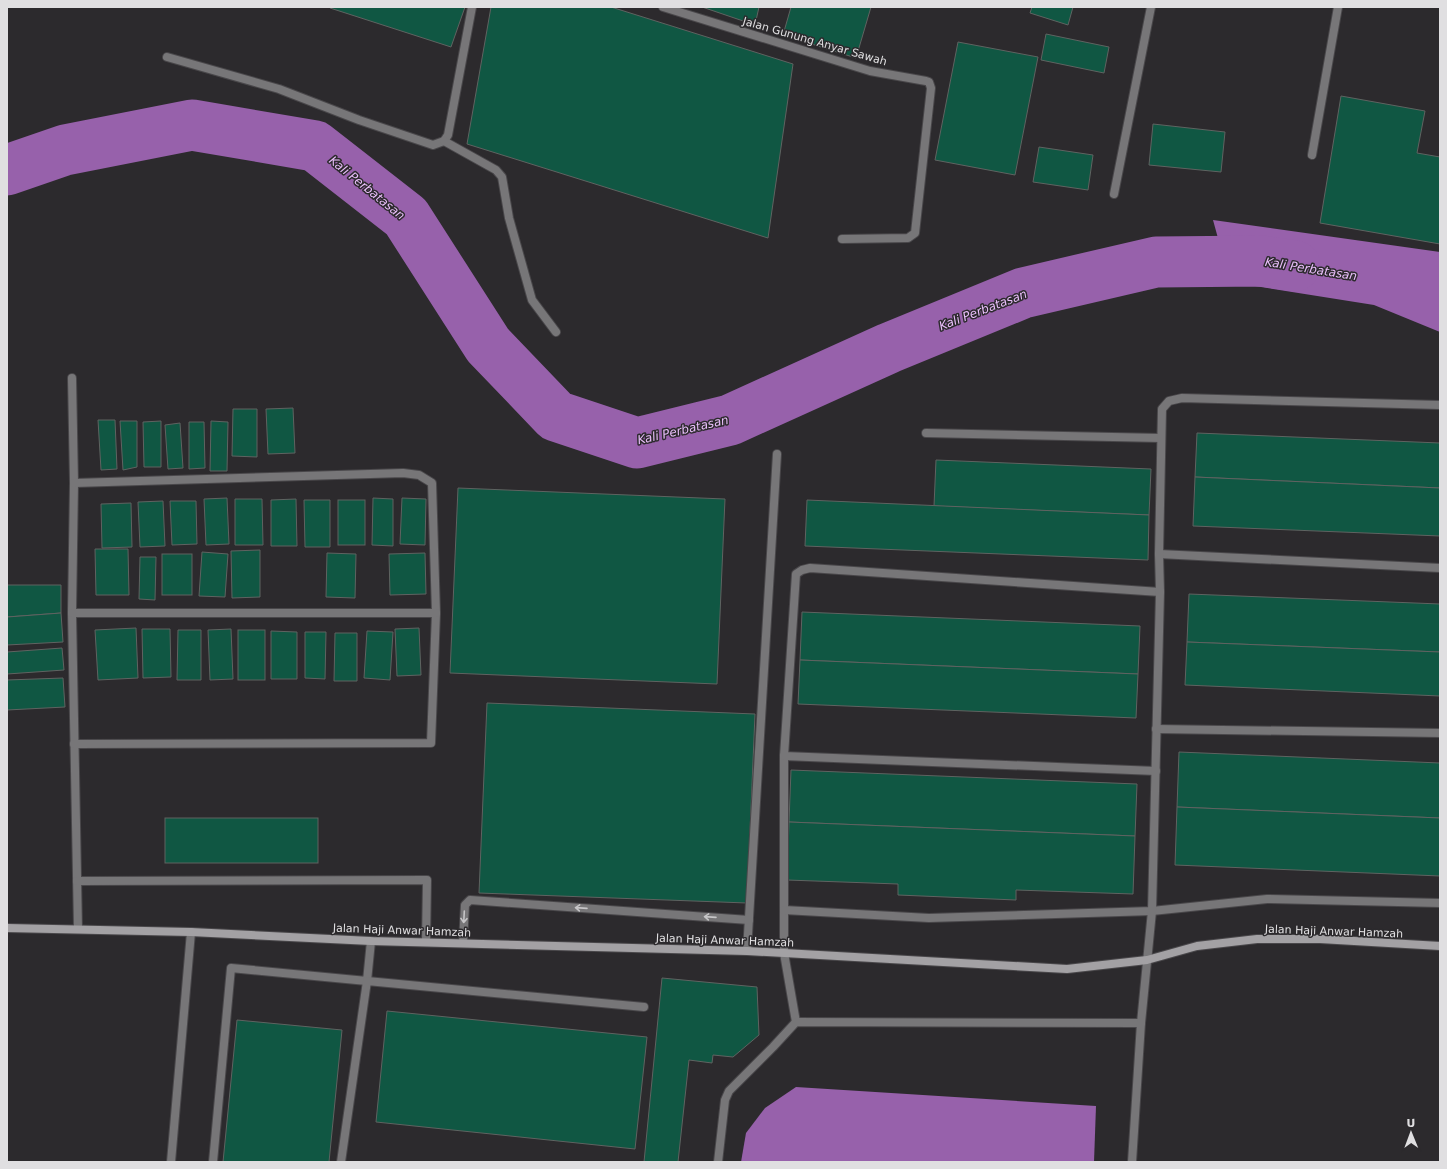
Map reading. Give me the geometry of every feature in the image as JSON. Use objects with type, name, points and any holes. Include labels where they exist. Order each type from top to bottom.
[{"type":"street","points":[[167,57],[279,89],[359,120],[433,145],[444,141],[448,135],[472,7]]},
{"type":"street","name":"Jalan Gunung Anyar Sawah","points":[[663,7],[870,71],[926,80],[929,82],[931,88],[918,222],[915,233],[908,238],[842,239]]},
{"type":"street","points":[[1114,194],[1151,7]]},
{"type":"street","points":[[1312,155],[1338,7]]},
{"type":"street","points":[[444,141],[496,170],[502,177],[509,218],[532,300],[556,332]]},
{"type":"street","points":[[72,378],[74,483],[72,613],[78,929]]},
{"type":"street","points":[[1132,1162],[1146,960],[1152,912],[1160,592],[1159,554],[1162,410],[1169,401],[1182,398],[1440,405]]},
{"type":"street","points":[[926,434],[1162,438]]},
{"type":"street","points":[[747,951],[777,454]]},
{"type":"street","points":[[74,483],[403,473],[419,475],[432,483],[436,613],[431,743],[74,744]]},
{"type":"street","points":[[1159,554],[1440,568]]},
{"type":"street","points":[[796,1022],[784,953],[784,756],[796,574],[802,570],[818,568],[1160,592]]},
{"type":"street","points":[[72,613],[436,613]]},
{"type":"street","points":[[1156,728],[1440,733]]},
{"type":"street","points":[[784,756],[1156,771]]},
{"type":"street","points":[[77,881],[427,880],[426,942]]},
{"type":"street","points":[[784,910],[929,918],[1152,912],[1267,899],[1440,903]]},
{"type":"street","points":[[463,943],[465,905],[470,900],[749,920]]},
{"type":"street","name":"Jalan Haji Anwar Hamzah","points":[[7,928],[191,932],[371,941],[747,951],[1067,969],[1146,960],[1197,946],[1257,939],[1320,939],[1440,946]]},
{"type":"street","points":[[171,1162],[191,932]]},
{"type":"street","points":[[341,1162],[367,981],[371,941]]},
{"type":"street","points":[[213,1162],[231,968],[644,1007]]},
{"type":"street","points":[[718,1162],[725,1100],[728,1091],[796,1022],[1141,1023]]},
{"type":"water","name":"Kali Perbatasan","points":[[1213,220],[1440,252],[1440,332],[1374,305],[1230,282]]},
{"type":"water","points":[[796,1087],[1096,1106],[1094,1162],[741,1162],[746,1133],[765,1108]]},
{"type":"building","points":[[465,7],[451,47],[330,8]]},
{"type":"building","points":[[491,7],[611,7],[793,64],[768,238],[467,144]]},
{"type":"building","points":[[702,7],[759,7],[755,25]]},
{"type":"building","points":[[791,7],[871,7],[856,58],[783,35]]},
{"type":"building","points":[[1032,7],[1073,7],[1068,25],[1030,13]]},
{"type":"building","points":[[1046,34],[1109,47],[1104,73],[1041,60]]},
{"type":"building","points":[[958,42],[1038,57],[1015,175],[935,160]]},
{"type":"building","points":[[1341,96],[1425,111],[1417,153],[1440,157],[1440,244],[1320,223]]},
{"type":"building","points":[[1153,124],[1225,132],[1221,172],[1149,165]]},
{"type":"building","points":[[1039,147],[1093,155],[1088,190],[1033,182]]},
{"type":"building","points":[[293,408],[295,453],[268,454],[266,409]]},
{"type":"building","points":[[233,409],[257,409],[257,457],[232,456]]},
{"type":"building","points":[[98,420],[115,420],[117,469],[101,470]]},
{"type":"building","points":[[120,421],[137,421],[137,467],[123,470]]},
{"type":"building","points":[[161,421],[161,467],[144,467],[143,422]]},
{"type":"building","points":[[211,421],[228,422],[227,471],[210,471]]},
{"type":"building","points":[[189,422],[204,422],[205,468],[189,469]]},
{"type":"building","points":[[180,423],[183,468],[168,469],[165,425]]},
{"type":"building","points":[[1197,433],[1440,443],[1440,488],[1195,477]]},
{"type":"building","points":[[936,460],[1151,469],[1149,515],[934,506]]},
{"type":"building","points":[[1195,477],[1440,488],[1440,536],[1193,526]]},
{"type":"building","points":[[458,488],[725,499],[717,684],[450,673]]},
{"type":"building","points":[[227,498],[229,544],[206,545],[204,499]]},
{"type":"building","points":[[373,498],[393,499],[393,546],[372,545]]},
{"type":"building","points":[[402,498],[426,499],[425,545],[400,544]]},
{"type":"building","points":[[235,499],[262,499],[263,545],[235,545]]},
{"type":"building","points":[[296,499],[297,546],[271,546],[271,500]]},
{"type":"building","points":[[304,500],[330,500],[330,547],[305,547]]},
{"type":"building","points":[[338,500],[365,500],[365,545],[338,545]]},
{"type":"building","points":[[807,500],[1149,515],[1148,560],[805,546]]},
{"type":"building","points":[[163,501],[165,546],[140,547],[138,502]]},
{"type":"building","points":[[170,501],[196,501],[197,544],[172,545]]},
{"type":"building","points":[[131,503],[132,547],[102,548],[101,504]]},
{"type":"building","points":[[95,549],[128,549],[129,595],[96,595]]},
{"type":"building","points":[[260,550],[260,597],[232,598],[231,551]]},
{"type":"building","points":[[202,552],[228,554],[225,597],[199,596]]},
{"type":"building","points":[[327,553],[356,554],[355,598],[326,597]]},
{"type":"building","points":[[425,553],[426,594],[390,595],[389,554]]},
{"type":"building","points":[[162,554],[192,554],[192,595],[162,595]]},
{"type":"building","points":[[140,557],[156,557],[155,600],[139,599]]},
{"type":"building","points":[[7,585],[61,585],[61,613],[7,617]]},
{"type":"building","points":[[1189,594],[1440,604],[1440,652],[1187,642]]},
{"type":"building","points":[[802,612],[1140,626],[1138,674],[800,660]]},
{"type":"building","points":[[61,613],[63,642],[7,645],[7,617]]},
{"type":"building","points":[[136,628],[138,678],[98,680],[95,630]]},
{"type":"building","points":[[419,628],[421,675],[397,676],[395,629]]},
{"type":"building","points":[[142,629],[170,629],[171,677],[143,678]]},
{"type":"building","points":[[231,629],[233,679],[210,680],[208,630]]},
{"type":"building","points":[[178,630],[201,630],[201,680],[177,680]]},
{"type":"building","points":[[238,630],[265,630],[265,680],[238,680]]},
{"type":"building","points":[[271,631],[297,632],[297,679],[271,679]]},
{"type":"building","points":[[367,631],[393,632],[390,680],[364,678]]},
{"type":"building","points":[[305,632],[326,632],[325,679],[305,678]]},
{"type":"building","points":[[335,633],[357,633],[357,681],[334,681]]},
{"type":"building","points":[[1187,642],[1440,652],[1440,696],[1185,685]]},
{"type":"building","points":[[62,648],[64,670],[7,674],[7,652]]},
{"type":"building","points":[[800,660],[1138,674],[1136,718],[798,704]]},
{"type":"building","points":[[63,678],[65,707],[7,710],[7,680]]},
{"type":"building","points":[[487,703],[755,714],[747,903],[479,893]]},
{"type":"building","points":[[1179,752],[1440,763],[1440,818],[1177,807]]},
{"type":"building","points":[[791,770],[1137,784],[1135,836],[789,822]]},
{"type":"building","points":[[1177,807],[1440,818],[1440,876],[1175,865]]},
{"type":"building","points":[[165,818],[318,818],[318,863],[165,863]]},
{"type":"building","points":[[789,822],[1135,836],[1133,894],[1016,890],[1016,900],[898,895],[898,884],[787,880]]},
{"type":"building","points":[[662,978],[757,987],[759,1035],[733,1057],[713,1055],[712,1063],[689,1060],[678,1162],[644,1162]]},
{"type":"building","points":[[387,1011],[647,1037],[635,1149],[376,1122]]},
{"type":"building","points":[[237,1020],[342,1030],[329,1162],[223,1162]]},
{"type":"waterway","name":"Kali Perbatasan","points":[[7,170],[65,150],[192,125],[315,146],[406,217],[488,345],[556,416],[637,443],[730,420],[889,348],[1023,293],[1156,262],[1262,261],[1295,266]]}]
